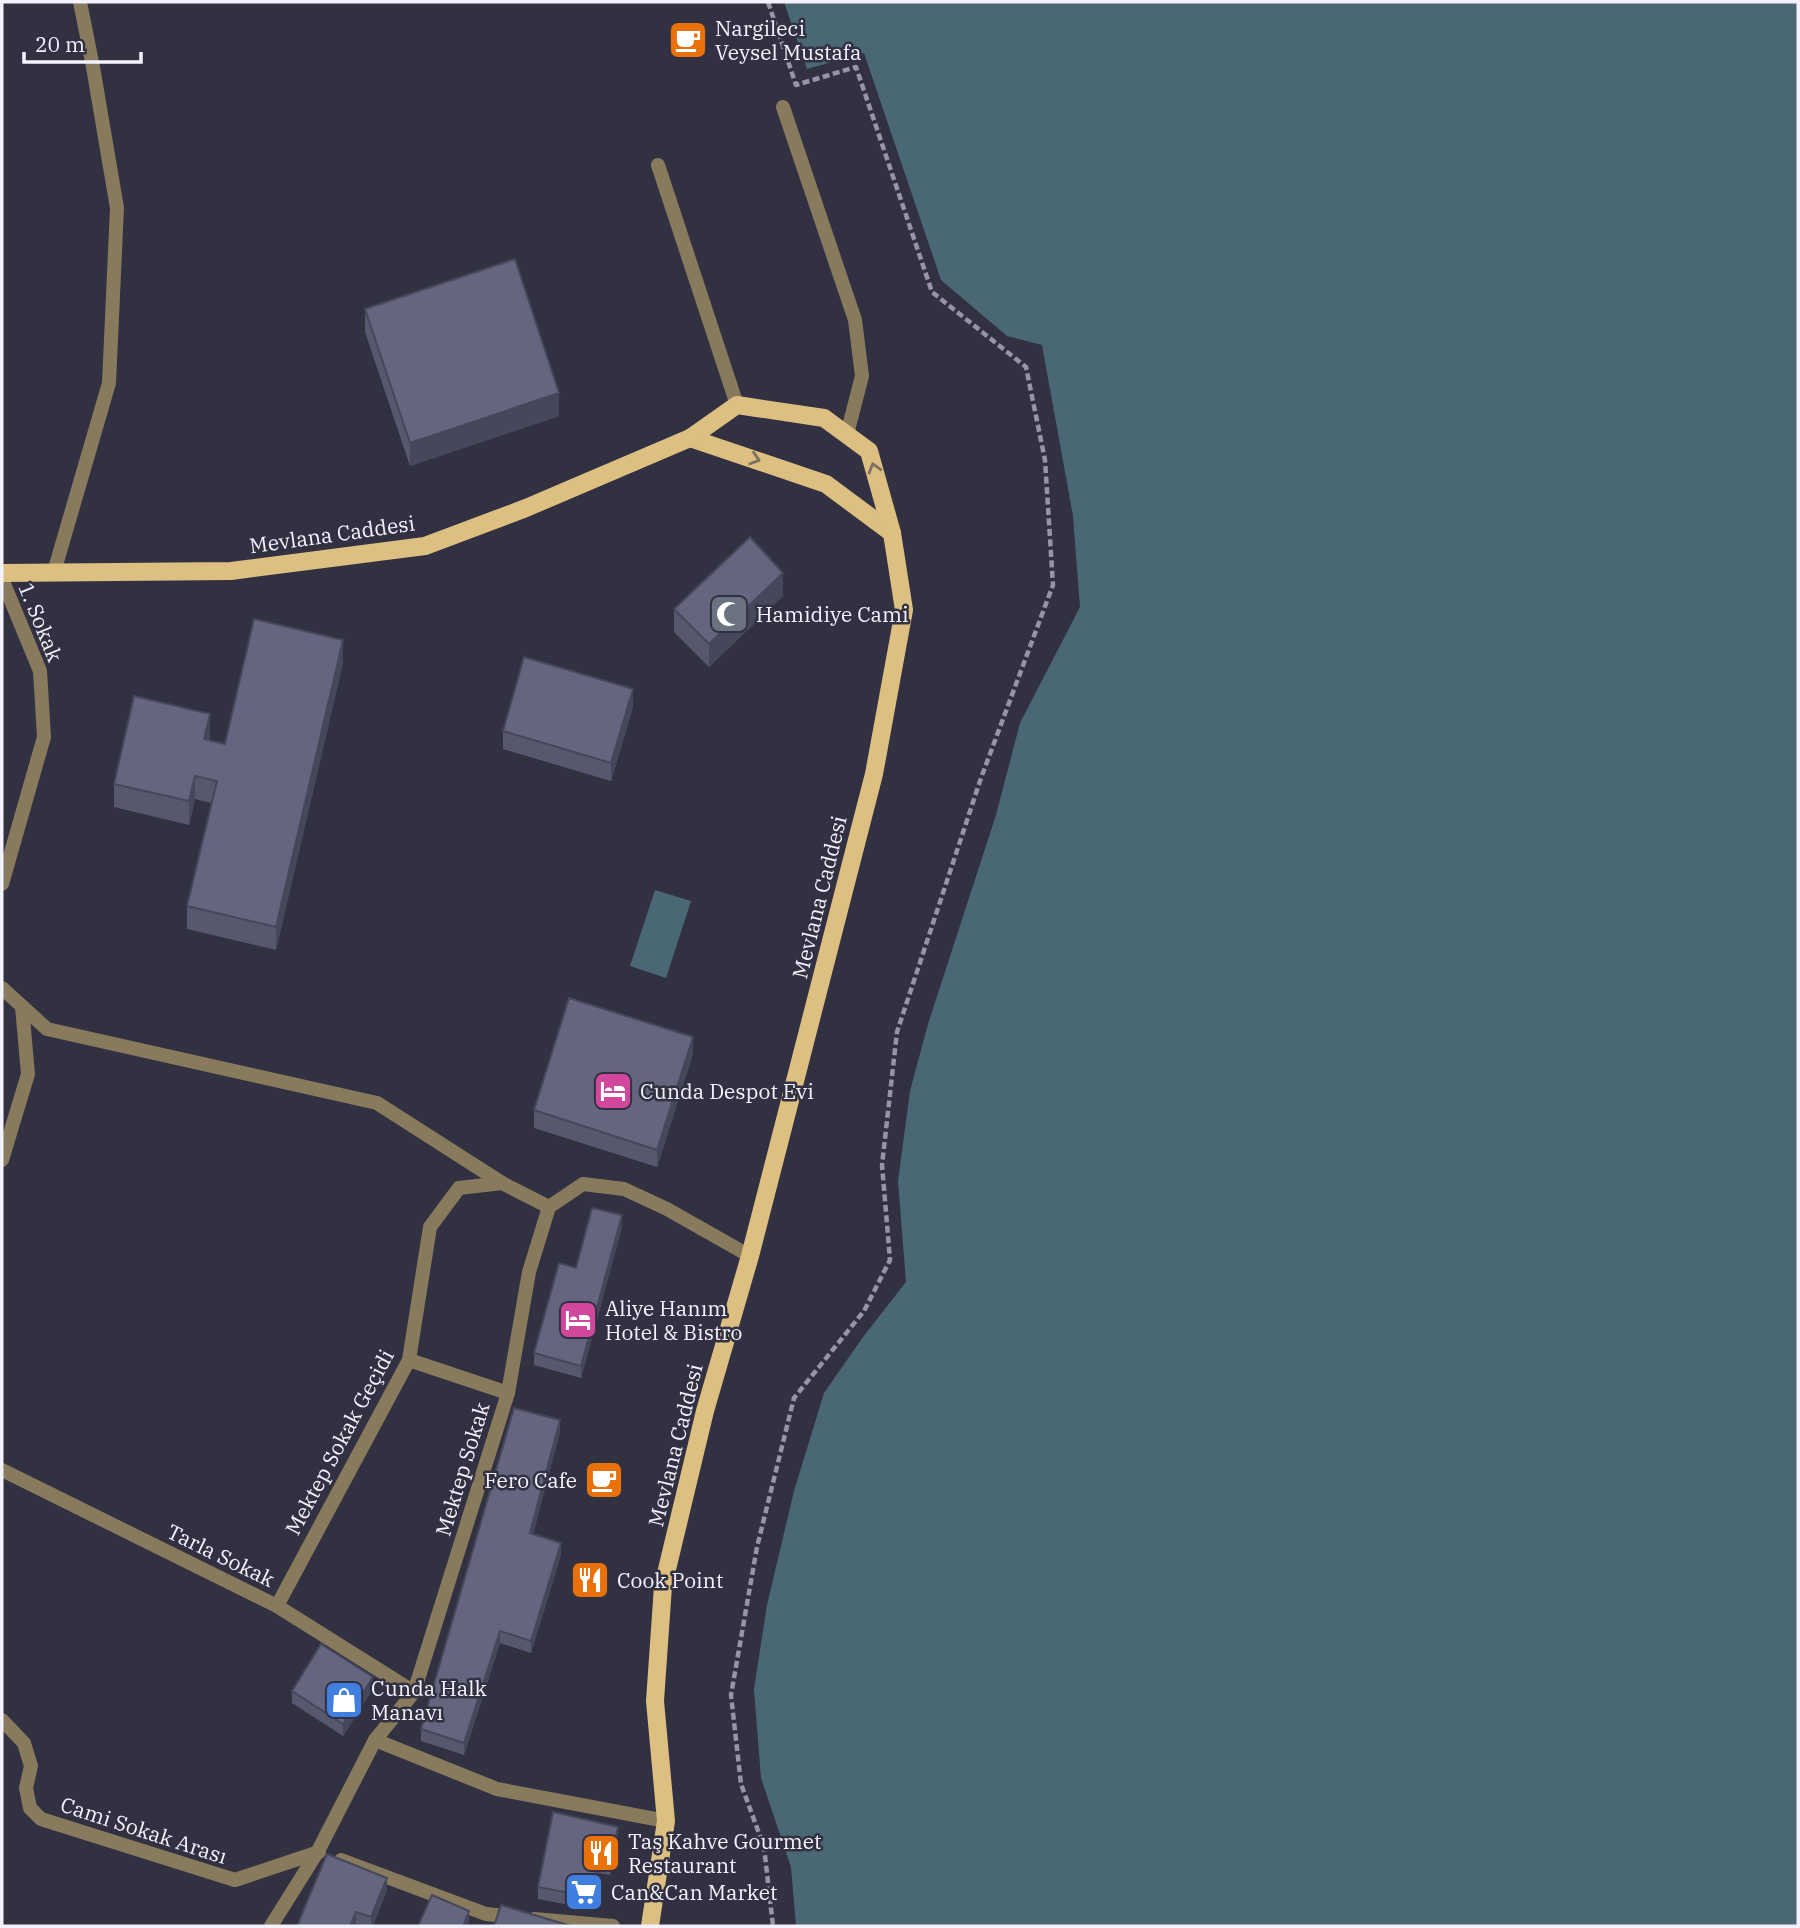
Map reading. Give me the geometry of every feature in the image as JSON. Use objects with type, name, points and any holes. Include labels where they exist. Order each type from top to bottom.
[{"type":"main road","name":"Mevlana Caddesi","points":[[2,573],[231,571],[425,546],[526,508],[690,438],[737,405],[824,418],[869,451],[892,533],[904,610],[874,774],[750,1256],[705,1411],[663,1586],[655,1701],[666,1821],[650,1926]]},
{"type":"main road","points":[[690,438],[826,484],[892,533]]},
{"type":"street","points":[[54,572],[109,383],[117,208],[79,2]]},
{"type":"street","points":[[783,107],[855,320],[862,376],[847,434]]},
{"type":"street","points":[[658,165],[737,405]]},
{"type":"street","name":"1. Sokak","points":[[2,579],[40,671],[44,737],[2,884]]},
{"type":"street","points":[[2,988],[47,1029],[377,1103],[502,1184],[549,1207],[583,1184],[624,1189],[667,1209],[750,1256]]},
{"type":"street","points":[[2,1160],[27,1074],[22,1007]]},
{"type":"street","name":"Mektep Sokak Geçidi","points":[[277,1605],[409,1360],[430,1227],[459,1188],[502,1184]]},
{"type":"street","name":"Mektep Sokak","points":[[271,1926],[318,1852],[375,1740],[414,1692],[508,1393],[529,1272],[549,1207]]},
{"type":"street","points":[[409,1360],[508,1393]]},
{"type":"street","name":"Tarla Sokak","points":[[2,1470],[277,1605],[414,1692]]},
{"type":"street","name":"Cami Sokak Arası","points":[[2,1720],[24,1743],[31,1766],[26,1788],[30,1808],[41,1819],[235,1880],[318,1852]]},
{"type":"street","points":[[375,1740],[497,1789],[666,1821]]},
{"type":"street","points":[[318,1852],[484,1920],[613,1926]]},
{"type":"path","points":[[768,2],[796,85],[856,67],[932,292],[1026,367],[1045,460],[1053,585],[981,778],[897,1032],[882,1166],[890,1260],[864,1311],[794,1398],[757,1547],[730,1695],[741,1784],[764,1847],[773,1926]]},
{"type":"water","points":[[784,2],[1798,2],[1798,1926],[796,1926],[791,1867],[761,1778],[754,1689],[767,1605],[794,1491],[824,1393],[906,1282],[898,1181],[910,1091],[928,1024],[996,815],[1020,723],[1080,607],[1073,516],[1042,345],[1007,336],[941,280],[864,53],[807,69]]},
{"type":"water","points":[[655,890],[691,901],[666,978],[630,966]]},
{"type":"building","points":[[515,259],[559,393],[410,443],[365,309]]},
{"type":"building","points":[[750,537],[783,573],[709,644],[674,609]]},
{"type":"building","points":[[254,619],[343,640],[276,927],[187,906],[217,781],[195,776],[189,801],[114,784],[134,696],[210,714],[204,739],[225,744]]},
{"type":"building","points":[[524,657],[633,689],[611,763],[503,731]]},
{"type":"building","name":"Cunda Despot Evi","points":[[569,998],[693,1037],[657,1150],[534,1110]]},
{"type":"building","points":[[592,1208],[622,1215],[581,1366],[534,1353],[559,1263],[576,1268]]},
{"type":"building","points":[[514,1408],[560,1420],[530,1533],[561,1543],[531,1641],[500,1631],[464,1743],[421,1729]]},
{"type":"building","points":[[321,1644],[373,1677],[343,1724],[292,1691]]},
{"type":"building","points":[[553,1812],[618,1827],[610,1863],[598,1861],[591,1897],[538,1887]]},
{"type":"building","points":[[327,1854],[387,1878],[371,1917],[356,1912],[350,1926],[297,1926]]},
{"type":"building","points":[[432,1895],[469,1911],[463,1926],[418,1926]]},
{"type":"building","points":[[501,1905],[571,1926],[494,1926]]},
{"type":"place","name":"Nargileci Veysel Mustafa","points":[[688,40]]},
{"type":"place","name":"Hamidiye Cami","points":[[729,614]]},
{"type":"place","name":"Cunda Despot Evi","points":[[613,1091]]},
{"type":"place","name":"Aliye Hanım Hotel & Bistro","points":[[578,1320]]},
{"type":"place","name":"Fero Cafe","points":[[604,1480]]},
{"type":"place","name":"Cook Point","points":[[590,1580]]},
{"type":"place","name":"Cunda Halk Manavı","points":[[344,1700]]},
{"type":"place","name":"Taş Kahve Gourmet Restaurant","points":[[601,1853]]},
{"type":"place","name":"Can&Can Market","points":[[584,1892]]}]
